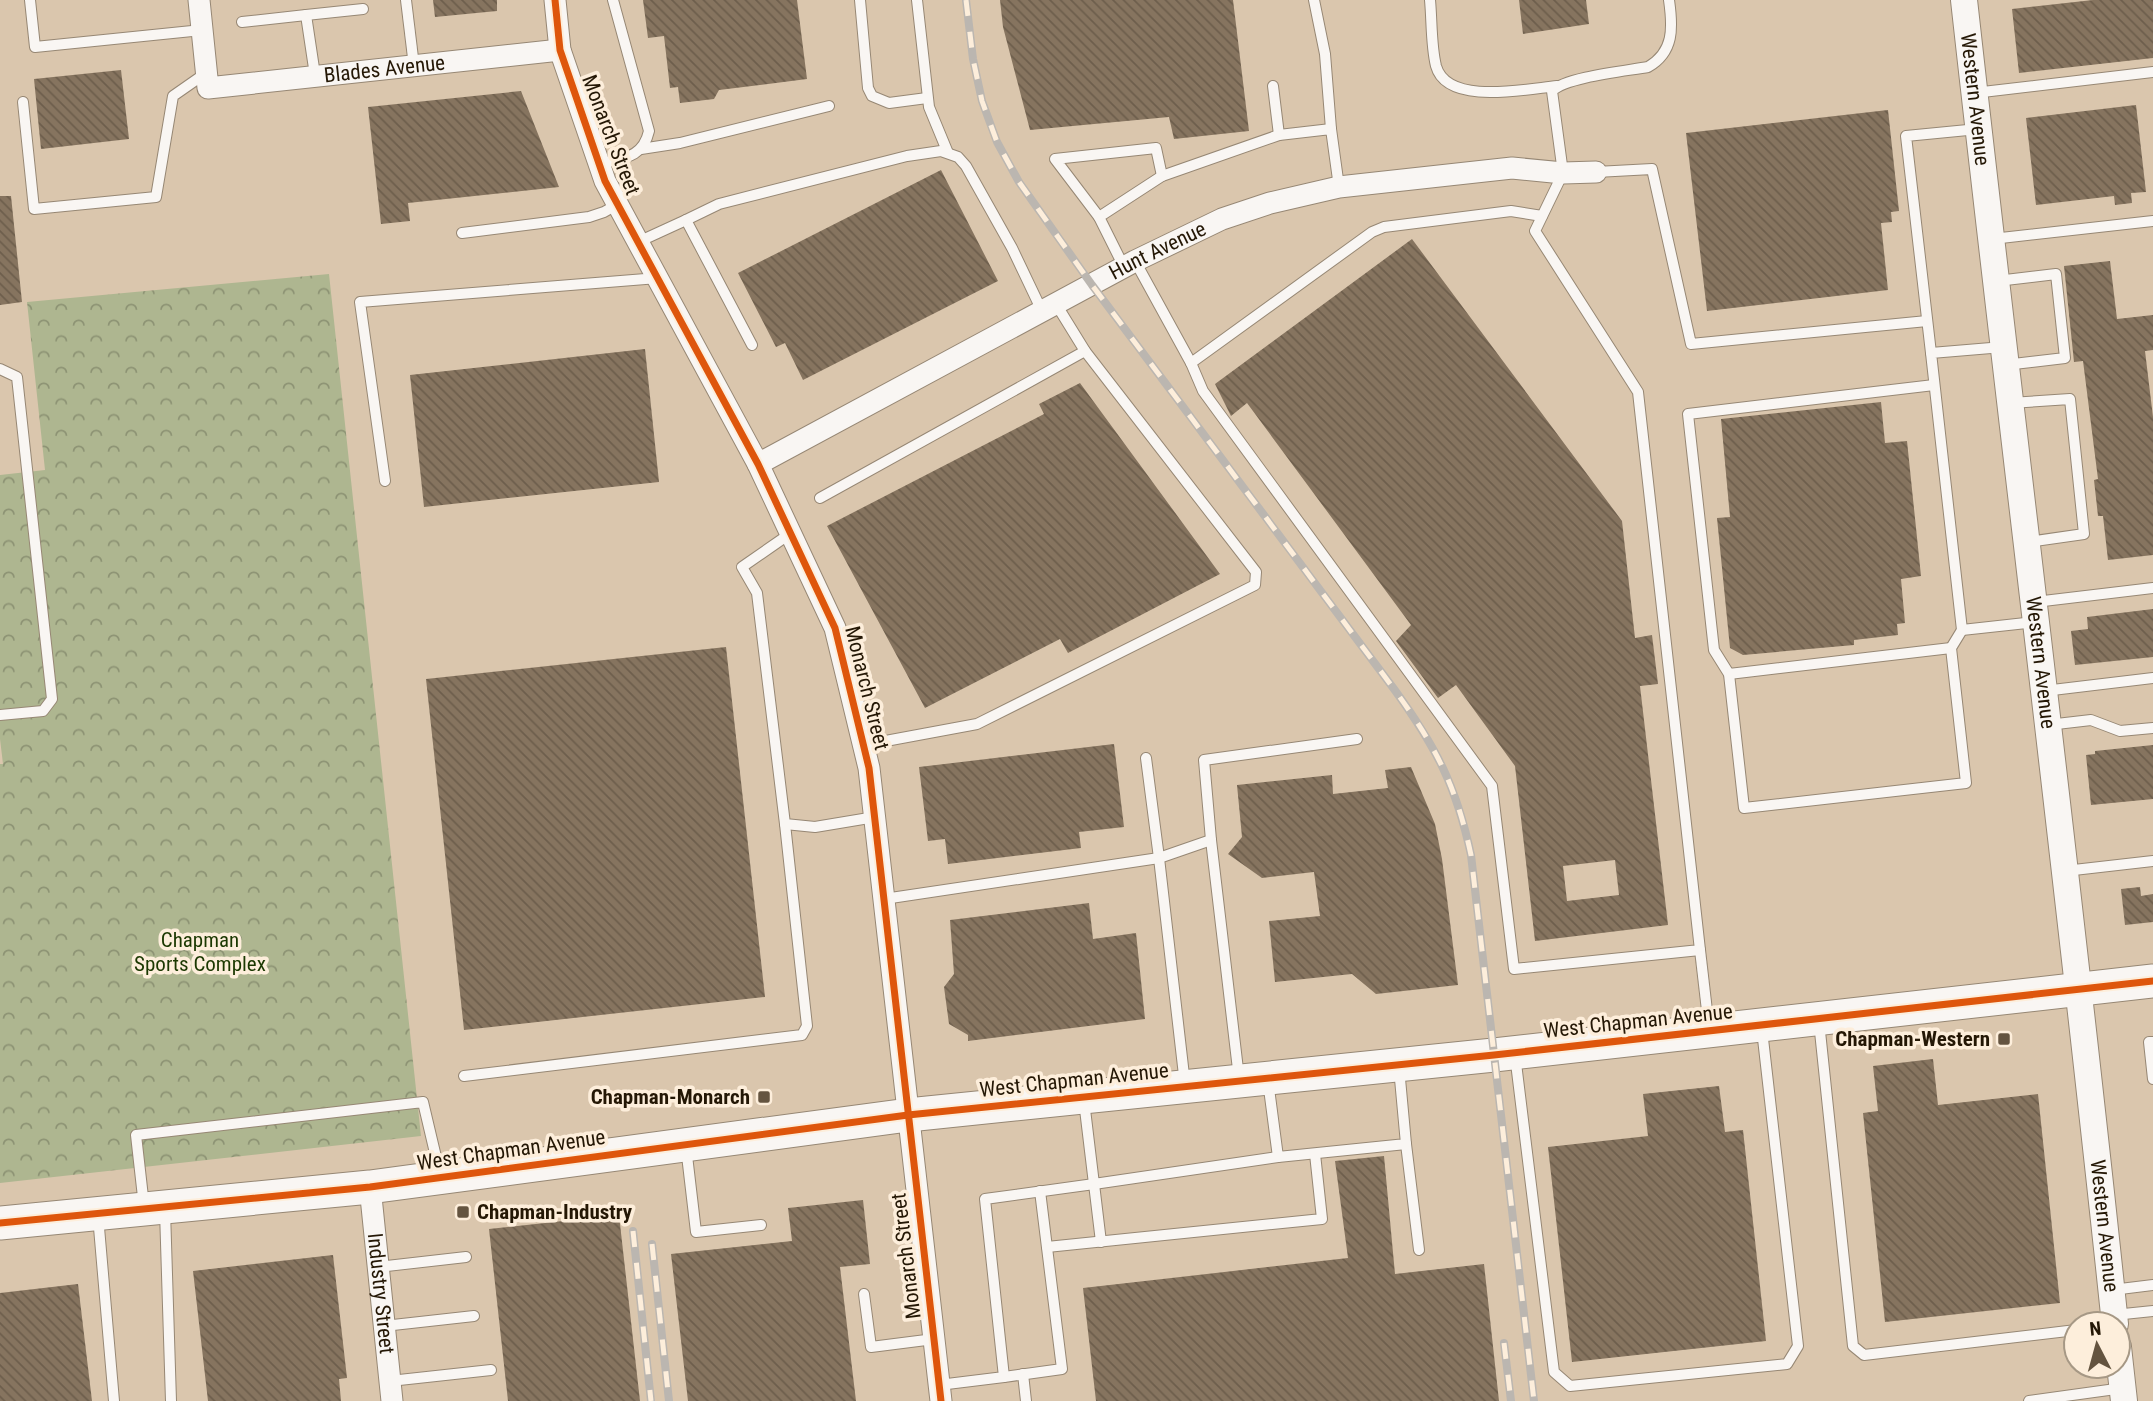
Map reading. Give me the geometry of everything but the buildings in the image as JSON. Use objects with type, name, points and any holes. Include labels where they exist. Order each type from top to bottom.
[{"type":"main road","name":"West Chapman Avenue","points":[[0,1223],[370,1187],[908,1115],[1515,1053],[2153,981]]},
{"type":"street","points":[[199,0],[207,81]]},
{"type":"street","name":"Monarch Street","points":[[555,0],[560,50],[605,181],[758,464],[835,628],[869,768],[940,1393]]},
{"type":"street","name":"Western Avenue","points":[[1964,0],[2114,1310]]},
{"type":"street","name":"Blades Avenue","points":[[207,81],[315,75],[560,50]]},
{"type":"street","name":"Hunt Avenue","points":[[758,464],[1130,264],[1222,219],[1270,203],[1339,187],[1512,168],[1563,173],[1596,172]]},
{"type":"street","name":"Industry Street","points":[[370,1187],[391,1391]]},
{"type":"lane","points":[[30,0],[35,47],[202,30]]},
{"type":"lane","points":[[406,0],[414,66]]},
{"type":"lane","points":[[599,164],[624,158],[641,149],[646,145],[649,131],[614,0]]},
{"type":"lane","points":[[860,0],[868,88],[872,96],[889,103],[927,98]]},
{"type":"lane","points":[[917,0],[927,98],[948,153]]},
{"type":"lane","points":[[1314,0],[1325,54],[1339,187]]},
{"type":"lane","points":[[1430,0],[1436,68],[1446,83],[1468,92],[1557,86],[1648,67],[1659,61],[1667,51],[1671,18],[1669,0]]},
{"type":"lane","points":[[242,22],[363,9]]},
{"type":"lane","points":[[306,15],[315,75]]},
{"type":"lane","points":[[1974,93],[2153,73]]},
{"type":"lane","points":[[23,102],[34,209],[156,197],[173,96],[207,81]]},
{"type":"lane","points":[[1273,86],[1279,135]]},
{"type":"lane","points":[[1557,86],[1551,96],[1563,173],[1535,231],[1638,392],[1710,1031]]},
{"type":"lane","points":[[641,149],[680,143],[829,106]]},
{"type":"lane","points":[[1934,385],[1688,414],[1714,650],[1729,674],[1744,807],[1966,783],[1951,648],[1962,630],[1906,136],[1978,128]]},
{"type":"lane","points":[[1098,217],[1162,176],[1279,135],[1331,129]]},
{"type":"lane","points":[[1162,176],[1156,148],[1055,159],[1130,264],[1191,363],[1203,391],[1492,786],[1514,969],[1700,950]]},
{"type":"lane","points":[[638,242],[719,204],[907,156],[941,151],[958,157],[1049,307],[1256,572],[1255,584],[977,724],[864,745]]},
{"type":"lane","points":[[1596,172],[1651,169],[1690,344],[1927,321]]},
{"type":"lane","points":[[462,233],[589,217],[618,204]]},
{"type":"lane","points":[[1191,363],[1372,232],[1384,227],[1511,211],[1542,216]]},
{"type":"lane","points":[[686,220],[752,345]]},
{"type":"lane","points":[[1991,239],[2153,221]]},
{"type":"lane","points":[[1931,353],[2065,358],[2056,274],[1996,281]]},
{"type":"lane","points":[[385,481],[360,302],[658,278]]},
{"type":"lane","points":[[820,498],[1085,351]]},
{"type":"lane","points":[[0,369],[17,377],[52,699],[43,711],[0,715]]},
{"type":"lane","points":[[2010,403],[2070,398],[2084,534],[2026,542]]},
{"type":"lane","points":[[464,1076],[802,1035],[807,1027],[757,593],[742,567],[791,533]]},
{"type":"lane","points":[[1962,630],[2034,612],[2153,588]]},
{"type":"lane","points":[[1729,674],[1951,648]]},
{"type":"lane","points":[[2044,691],[2153,678]]},
{"type":"lane","points":[[2048,725],[2091,720],[2120,731],[2153,728]]},
{"type":"lane","points":[[1279,1157],[1254,1080],[1211,840],[1204,760],[1357,739]]},
{"type":"lane","points":[[1146,758],[1185,1087]]},
{"type":"lane","points":[[785,824],[815,827],[875,817]]},
{"type":"lane","points":[[884,899],[1159,858],[1211,840]]},
{"type":"lane","points":[[2065,871],[2153,861]]},
{"type":"lane","points":[[1819,1019],[1853,1346],[1864,1355],[2062,1332]]},
{"type":"lane","points":[[1515,1053],[1554,1372],[1570,1386],[1787,1364],[1798,1346],[1762,1025]]},
{"type":"lane","points":[[2153,1042],[2149,1042],[2153,1079]]},
{"type":"lane","points":[[1398,1065],[1419,1250]]},
{"type":"lane","points":[[1083,1097],[1101,1242]]},
{"type":"lane","points":[[171,1401],[155,1207],[136,1135],[423,1101],[441,1177]]},
{"type":"lane","points":[[686,1144],[695,1232],[761,1225]]},
{"type":"lane","points":[[1004,1377],[985,1199],[1279,1157],[1406,1144]]},
{"type":"lane","points":[[1046,1247],[1322,1219],[1315,1154]]},
{"type":"lane","points":[[940,1393],[1004,1377],[1062,1369],[1040,1191]]},
{"type":"lane","points":[[98,1213],[114,1401]]},
{"type":"lane","points":[[378,1267],[466,1257]]},
{"type":"lane","points":[[2114,1310],[2153,1284]]},
{"type":"lane","points":[[864,1294],[871,1347],[934,1339]]},
{"type":"lane","points":[[2132,1310],[2153,1311]]},
{"type":"lane","points":[[384,1326],[474,1316]]},
{"type":"lane","points":[[391,1391],[491,1370]]},
{"type":"lane","points":[[1023,1374],[1026,1401]]},
{"type":"lane","points":[[2029,1401],[2124,1395]]},
{"type":"green space","name":"Chapman Sports Complex","points":[[329,274],[421,1136],[0,1183],[0,764],[3,764],[0,739],[0,475],[45,470],[27,302]]},
{"type":"railway","points":[[966,0],[973,59],[982,101],[997,142],[1019,182],[1092,285],[1394,689],[1422,730],[1451,787],[1471,855],[1534,1401]]},
{"type":"railway","points":[[633,1231],[651,1401]]},
{"type":"railway","points":[[652,1244],[669,1401]]},
{"type":"railway","points":[[1504,1343],[1511,1401]]},
{"type":"cycle path","points":[[555,0],[560,50],[605,181],[758,464],[835,628],[869,768],[941,1401]]},
{"type":"cycle path","points":[[0,1223],[370,1187],[908,1115],[1494,1055],[2153,981]]},
{"type":"place","name":"Chapman-Western","points":[[2004,1039]]},
{"type":"place","name":"Chapman-Monarch","points":[[764,1097]]},
{"type":"place","name":"Chapman-Industry","points":[[463,1212]]}]
